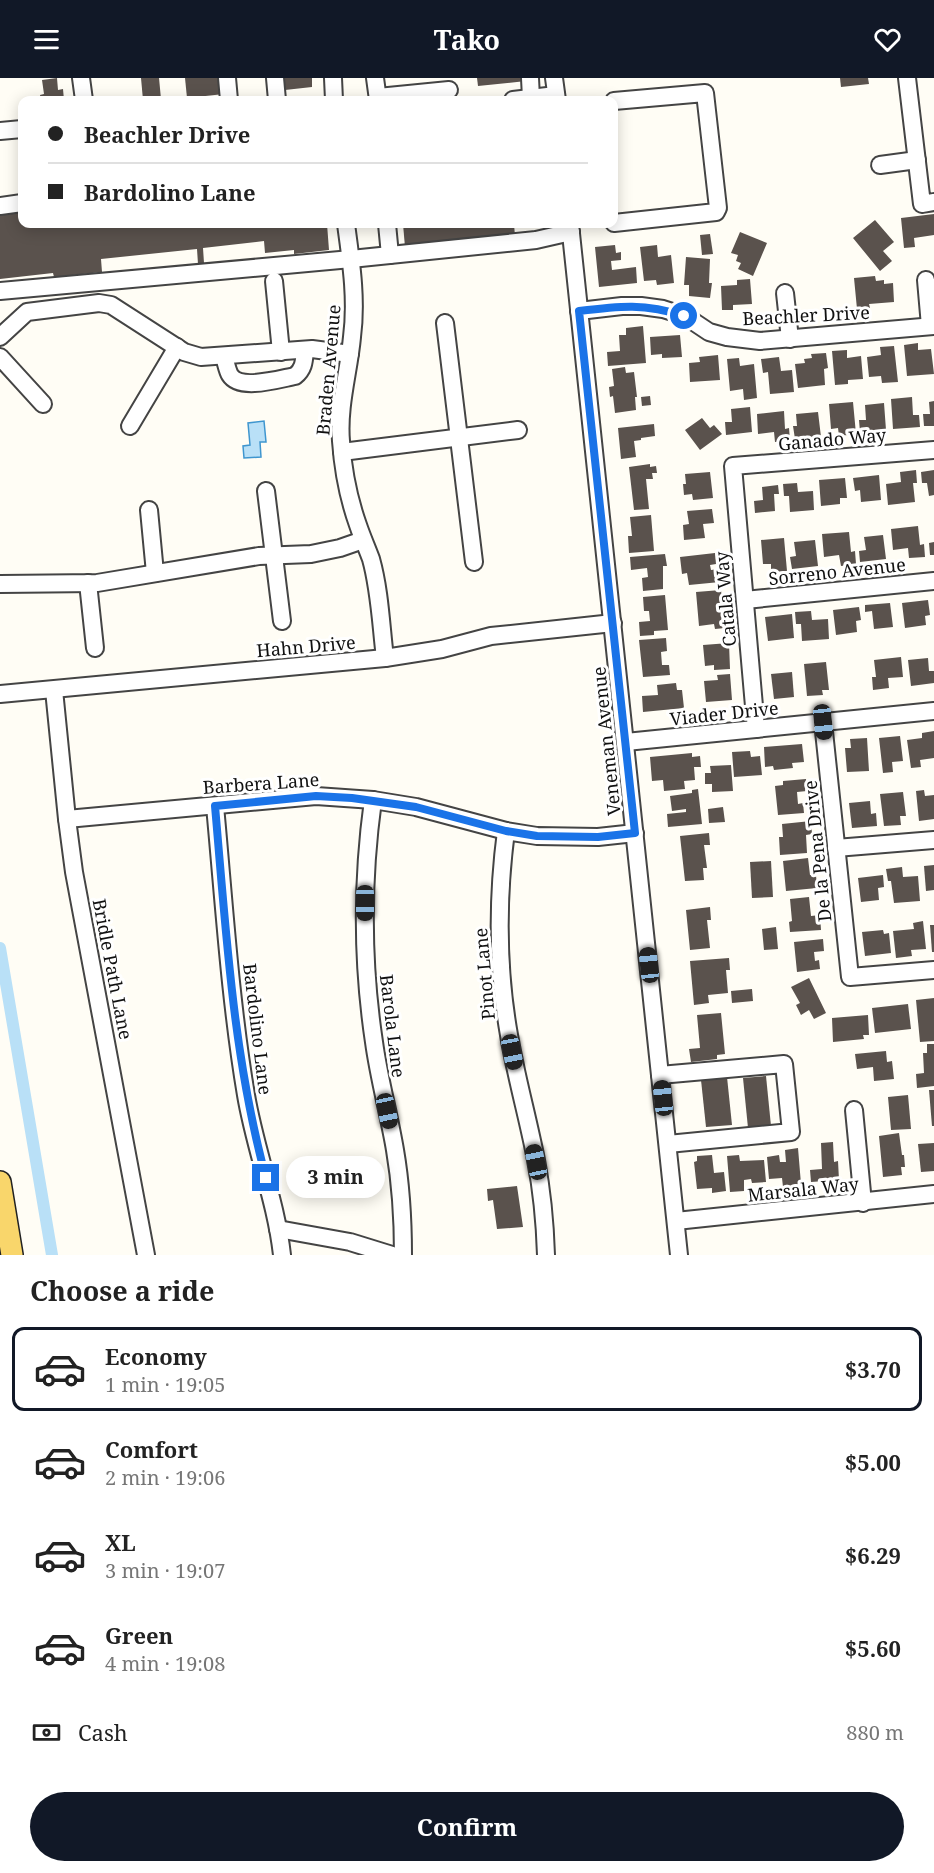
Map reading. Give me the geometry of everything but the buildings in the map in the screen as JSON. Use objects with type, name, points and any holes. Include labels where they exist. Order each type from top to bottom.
[{"type":"main road","points":[[0,1182],[12,1255]]},
{"type":"street","points":[[81,78],[83,96]]},
{"type":"street","points":[[227,78],[229,96]]},
{"type":"street","points":[[275,78],[277,96]]},
{"type":"street","points":[[333,78],[334,96]]},
{"type":"street","points":[[375,78],[378,96]]},
{"type":"street","points":[[530,78],[531,96]]},
{"type":"street","points":[[554,78],[556,96]]},
{"type":"street","points":[[907,78],[922,204],[934,202]]},
{"type":"street","points":[[399,96],[449,89]]},
{"type":"street","points":[[618,101],[705,93],[718,208],[716,212],[618,223]]},
{"type":"street","points":[[0,131],[18,129]]},
{"type":"street","points":[[880,165],[917,160]]},
{"type":"street","points":[[0,206],[18,204]]},
{"type":"street","name":"Braden Avenue","points":[[347,228],[354,303],[340,437],[345,480],[376,581],[385,658]]},
{"type":"street","points":[[387,228],[390,255]]},
{"type":"street","points":[[0,291],[536,240],[570,228]]},
{"type":"street","name":"Veneman Avenue","points":[[570,228],[679,1255]]},
{"type":"street","points":[[926,280],[932,326]]},
{"type":"street","points":[[274,281],[280,352]]},
{"type":"street","points":[[785,293],[790,339]]},
{"type":"street","points":[[0,337],[27,312],[99,303],[111,305],[177,347],[201,357],[312,349],[350,354]]},
{"type":"street","name":"Beachler Drive","points":[[579,311],[641,306],[663,309],[684,316],[709,332],[760,341],[932,326]]},
{"type":"street","points":[[446,323],[474,562]]},
{"type":"street","points":[[130,426],[177,347]]},
{"type":"street","points":[[224,357],[230,375],[238,382],[249,384],[295,376],[301,371],[305,350]]},
{"type":"street","points":[[0,357],[43,404]]},
{"type":"street","points":[[342,452],[518,430]]},
{"type":"street","name":"Ganado Way","points":[[733,466],[934,450]]},
{"type":"street","name":"Catala Way","points":[[733,466],[756,729]]},
{"type":"street","points":[[266,490],[282,621]]},
{"type":"street","points":[[148,510],[155,573]]},
{"type":"street","points":[[0,584],[88,583],[275,555],[311,554],[363,540]]},
{"type":"street","name":"Sorreno Avenue","points":[[745,600],[934,581]]},
{"type":"street","points":[[88,583],[94,648]]},
{"type":"street","name":"Hahn Drive","points":[[0,694],[385,658],[442,649],[500,635],[613,623]]},
{"type":"street","name":"Bridle Path Lane","points":[[54,690],[66,819],[74,872],[146,1255]]},
{"type":"street","name":"Viader Drive","points":[[626,742],[934,711]]},
{"type":"street","name":"De la Pena Drive","points":[[823,722],[850,976],[934,970]]},
{"type":"street","name":"Barbera Lane","points":[[66,819],[316,796],[373,800],[416,807],[506,831],[568,838],[635,833]]},
{"type":"street","name":"Barola Lane","points":[[373,800],[366,862],[368,991],[374,1042],[401,1189],[403,1255]]},
{"type":"street","name":"Bardolino Lane","points":[[215,806],[238,1048],[256,1142],[278,1229],[282,1255]]},
{"type":"street","name":"Pinot Lane","points":[[506,831],[499,909],[501,978],[513,1061],[536,1162],[546,1255]]},
{"type":"street","points":[[836,848],[934,840]]},
{"type":"street","points":[[660,1075],[784,1064],[791,1132],[668,1144]]},
{"type":"street","points":[[854,1110],[862,1203]]},
{"type":"street","name":"Marsala Way","points":[[675,1221],[934,1194]]},
{"type":"street","points":[[278,1229],[340,1240],[392,1255]]},
{"type":"water","points":[[264,421],[266,442],[260,442],[261,457],[244,458],[243,446],[250,445],[248,423]]},
{"type":"waterway","points":[[0,948],[52,1255]]},
{"type":"route","points":[[266,1178],[256,1142],[238,1048],[215,806],[316,796],[352,798],[416,807],[506,831],[537,836],[568,838],[635,833],[579,311],[641,306],[663,309],[684,316]]}]
